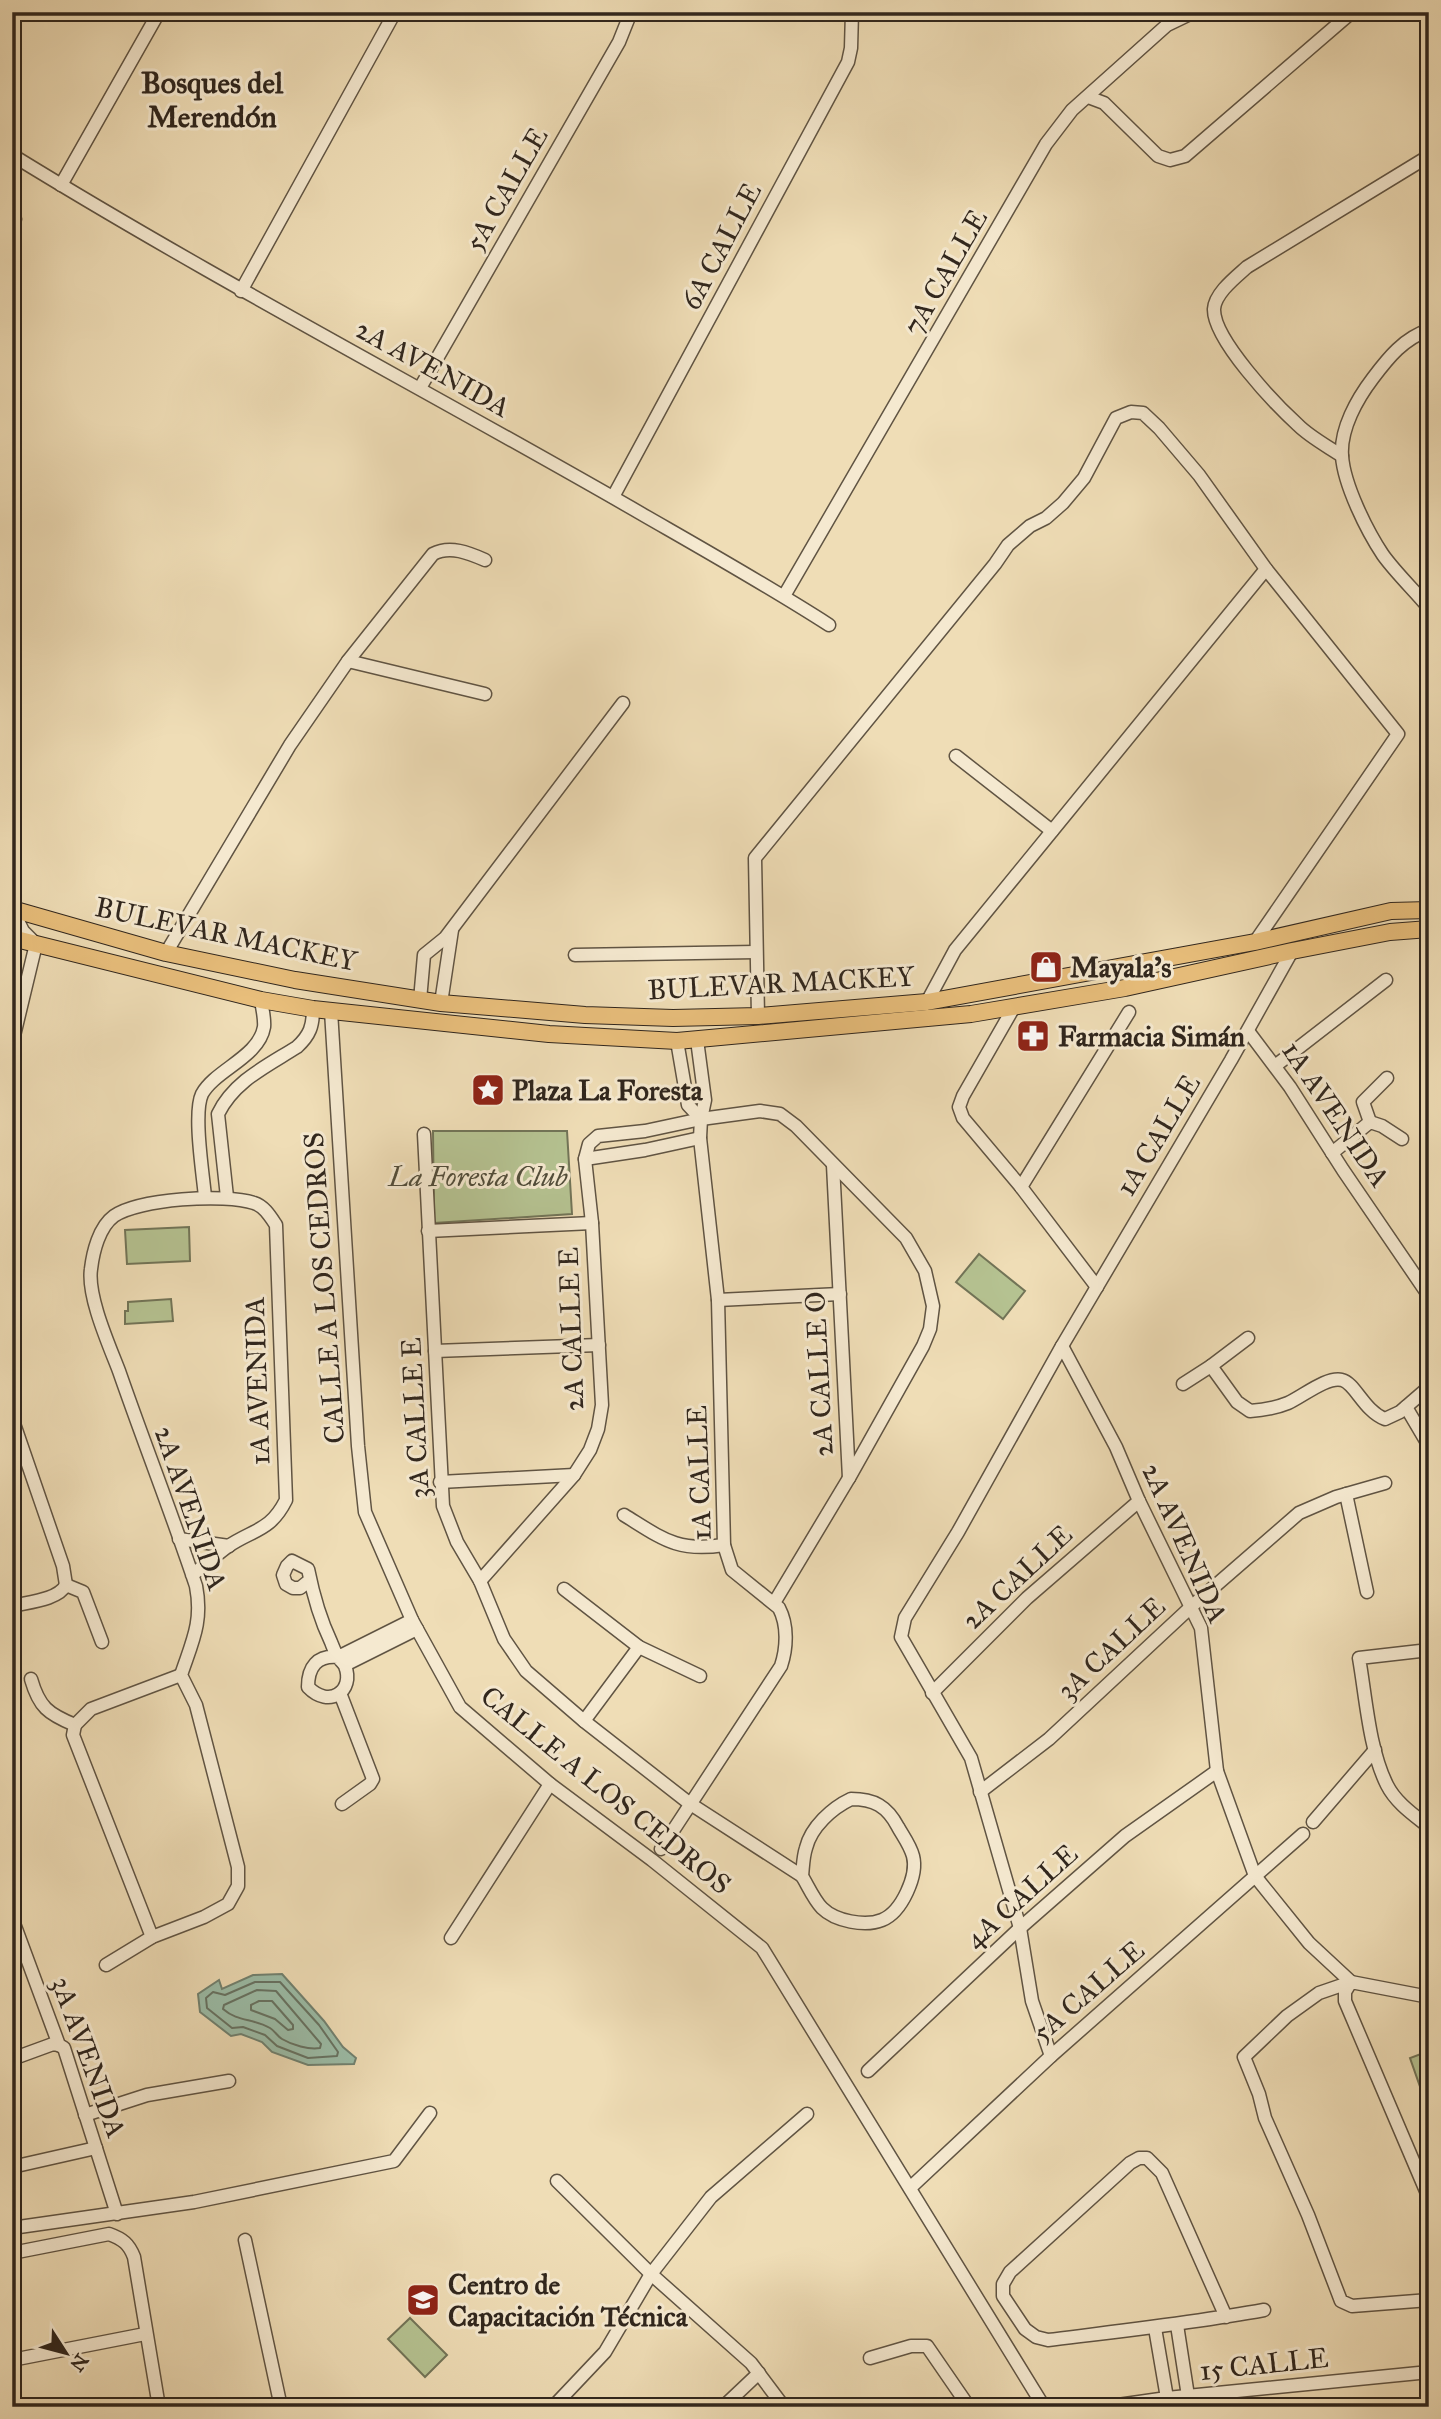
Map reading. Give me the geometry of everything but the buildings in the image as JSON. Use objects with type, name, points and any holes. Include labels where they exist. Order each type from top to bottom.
[{"type":"main road","name":"BULEVAR MACKEY","points":[[12,909],[166,953],[260,974],[441,1003],[585,1015],[673,1017],[758,1016],[927,1002],[1255,942],[1391,911],[1429,910]]},
{"type":"main road","name":"BULEVAR MACKEY","points":[[12,938],[261,1000],[313,1009],[412,1017],[549,1034],[677,1041],[971,1014],[1125,988],[1390,932],[1429,929]]},
{"type":"main road","points":[[412,1017],[415,1014],[439,1014],[441,1003]]},
{"type":"street","points":[[61,185],[159,12]]},
{"type":"street","points":[[241,290],[395,12]]},
{"type":"street","name":"5A CALLE","points":[[420,388],[619,42],[631,12]]},
{"type":"street","name":"6A CALLE","points":[[613,497],[848,62],[852,12]]},
{"type":"street","name":"7A CALLE","points":[[784,596],[1046,144],[1072,110],[1167,25],[1194,12]]},
{"type":"street","points":[[1088,97],[1104,103],[1158,156],[1170,160],[1185,156],[1352,12]]},
{"type":"street","name":"2A AVENIDA","points":[[12,155],[241,290],[613,497],[829,625]]},
{"type":"street","points":[[1342,456],[1299,426],[1258,384],[1219,331],[1214,307],[1223,291],[1247,267],[1429,156]]},
{"type":"street","points":[[1429,330],[1415,335],[1388,358],[1368,385],[1348,422],[1342,456],[1350,494],[1383,554],[1429,608]]},
{"type":"street","points":[[758,1016],[755,858],[1008,545],[1063,503],[1084,478],[1116,418],[1131,412],[1143,413],[1199,475],[1266,569],[1398,734],[1255,942]]},
{"type":"street","points":[[166,953],[290,745],[348,662],[433,554],[449,550],[465,552],[485,560]]},
{"type":"street","points":[[927,1002],[955,950],[1266,569]]},
{"type":"street","points":[[348,662],[485,694]]},
{"type":"street","points":[[420,1000],[424,955],[445,938],[623,703]]},
{"type":"street","points":[[956,756],[1052,831]]},
{"type":"street","points":[[12,909],[23,931],[36,944],[12,1044]]},
{"type":"street","points":[[441,1003],[452,929]]},
{"type":"street","name":"1A CALLE","points":[[932,1693],[901,1637],[905,1618],[972,1508],[1062,1346],[1248,1031],[1292,951]]},
{"type":"street","points":[[575,955],[756,952]]},
{"type":"street","points":[[1275,1066],[1386,980]]},
{"type":"street","points":[[261,1000],[264,1028],[257,1043],[209,1085],[199,1104],[205,1197],[227,1197],[218,1114],[224,1102],[239,1084],[297,1047],[305,1039],[313,1027],[313,1009]]},
{"type":"street","points":[[1014,1007],[959,1107],[963,1118],[1021,1187],[1097,1287]]},
{"type":"street","name":"CALLE A LOS CEDROS","points":[[331,1011],[358,1446],[365,1512],[414,1625],[460,1707],[550,1784],[652,1860],[762,1948],[1044,2407]]},
{"type":"street","points":[[1021,1187],[1129,1012]]},
{"type":"street","name":"1A AVENIDA","points":[[1248,1031],[1275,1066],[1429,1296]]},
{"type":"street","name":"1A CALLE","points":[[698,1040],[705,1100],[700,1138],[718,1300],[724,1545],[732,1570],[774,1603]]},
{"type":"street","points":[[677,1041],[688,1105],[701,1119]]},
{"type":"street","points":[[1370,1122],[1363,1102],[1387,1078]]},
{"type":"street","points":[[700,1138],[585,1159],[589,1144],[598,1136],[645,1131],[701,1119],[760,1111],[780,1114],[796,1126],[906,1238],[925,1271],[933,1306],[930,1329],[849,1478]]},
{"type":"street","points":[[1332,1153],[1370,1122]]},
{"type":"street","points":[[1370,1122],[1402,1139]]},
{"type":"street","name":"3A CALLE E","points":[[424,1134],[443,1506],[457,1542],[480,1581],[504,1639],[526,1671],[584,1721],[690,1803],[802,1876]]},
{"type":"street","name":"2A CALLE E","points":[[480,1581],[574,1475],[590,1450],[598,1429],[602,1405],[592,1223],[585,1159]]},
{"type":"street","name":"2A CALLE O","points":[[774,1603],[849,1478],[833,1165]]},
{"type":"street","name":"2A AVENIDA","points":[[181,1675],[196,1631],[200,1607],[192,1575],[91,1290],[90,1270],[104,1227],[112,1217],[130,1208],[205,1197]]},
{"type":"street","name":"1A AVENIDA","points":[[227,1197],[257,1203],[276,1225],[286,1500],[278,1517],[229,1546]]},
{"type":"street","points":[[428,1231],[592,1223]]},
{"type":"street","points":[[718,1300],[840,1294]]},
{"type":"street","points":[[1183,1384],[1248,1338]]},
{"type":"street","points":[[435,1351],[599,1345]]},
{"type":"street","name":"2A AVENIDA","points":[[1062,1346],[1116,1447],[1139,1501],[1201,1628],[1217,1771],[1255,1876],[1310,1943],[1351,1982]]},
{"type":"street","points":[[1211,1366],[1237,1402],[1250,1411],[1287,1403],[1332,1380],[1343,1380],[1352,1385],[1369,1410],[1385,1419],[1406,1407],[1429,1387]]},
{"type":"street","points":[[1406,1407],[1429,1446]]},
{"type":"street","points":[[12,1418],[64,1566],[66,1585],[63,1591],[55,1595],[12,1606]]},
{"type":"street","points":[[440,1482],[574,1475]]},
{"type":"street","name":"3A CALLE","points":[[980,1792],[1049,1739],[1192,1606],[1299,1513],[1346,1494],[1385,1483]]},
{"type":"street","points":[[1346,1494],[1367,1592]]},
{"type":"street","name":"2A CALLE","points":[[932,1693],[1027,1598],[1139,1501]]},
{"type":"street","points":[[624,1515],[665,1541],[677,1545],[700,1548],[724,1545]]},
{"type":"street","points":[[179,1539],[229,1546]]},
{"type":"street","points":[[192,1575],[229,1546]]},
{"type":"street","points":[[310,1580],[323,1625],[342,1661],[346,1682],[341,1693],[324,1698],[315,1694],[308,1686],[308,1676],[319,1659],[327,1656],[342,1661],[414,1625]]},
{"type":"street","points":[[66,1585],[83,1592],[102,1642]]},
{"type":"street","points":[[564,1589],[639,1647],[700,1676]]},
{"type":"street","points":[[661,1849],[781,1666],[785,1641],[782,1614],[774,1603]]},
{"type":"street","points":[[584,1721],[639,1647]]},
{"type":"street","points":[[1429,1650],[1359,1658],[1375,1750],[1388,1787],[1406,1809],[1429,1827]]},
{"type":"street","points":[[106,1965],[152,1937],[204,1917],[228,1904],[238,1886],[239,1867],[196,1705],[181,1675],[90,1709],[75,1725],[73,1735],[152,1937]]},
{"type":"street","points":[[31,1679],[37,1700],[52,1715],[75,1725]]},
{"type":"street","points":[[341,1693],[373,1779],[342,1804]]},
{"type":"street","points":[[932,1693],[971,1758],[1020,1928],[1032,2001],[1051,2056]]},
{"type":"street","points":[[1313,1822],[1375,1750]]},
{"type":"street","name":"4A CALLE","points":[[868,2071],[1020,1928],[1125,1836],[1217,1771]]},
{"type":"street","points":[[452,1938],[550,1784]]},
{"type":"street","points":[[850,1799],[866,1799],[882,1806],[894,1818],[914,1857],[913,1880],[901,1903],[883,1920],[851,1924],[822,1909],[802,1876],[806,1845],[820,1823],[836,1806],[850,1799]]},
{"type":"street","name":"5A CALLE","points":[[910,2188],[1051,2056],[1303,1835]]},
{"type":"street","name":"3A AVENIDA","points":[[12,1918],[15,1936],[60,2045],[64,2048],[117,2214]]},
{"type":"street","points":[[1429,1997],[1351,1982],[1319,1993],[1287,2016],[1244,2057],[1259,2094],[1265,2118],[1308,2215],[1341,2301],[1352,2306],[1429,2300]]},
{"type":"street","points":[[1351,1982],[1345,1992],[1345,2001],[1429,2198]]},
{"type":"street","points":[[12,2059],[53,2044],[60,2045]]},
{"type":"street","points":[[85,2115],[147,2095],[229,2081]]},
{"type":"street","points":[[12,2228],[117,2214],[299,2182],[394,2161],[430,2113]]},
{"type":"street","points":[[553,2407],[605,2352],[651,2274],[711,2197],[807,2114]]},
{"type":"street","points":[[12,2167],[96,2148]]},
{"type":"street","points":[[1226,2317],[1162,2173],[1147,2158],[1139,2158],[1130,2163],[1010,2272],[1003,2284],[1003,2296],[1025,2329],[1036,2337],[1048,2340],[1177,2325],[1226,2317],[1264,2310]]},
{"type":"street","points":[[557,2181],[651,2274],[751,2363],[784,2407]]},
{"type":"street","points":[[12,2253],[109,2234],[130,2246],[159,2407]]},
{"type":"street","points":[[245,2240],[281,2407]]},
{"type":"street","points":[[1177,2325],[1188,2396]]},
{"type":"street","points":[[1155,2328],[1167,2398]]},
{"type":"street","points":[[12,2360],[145,2334]]},
{"type":"street","points":[[870,2358],[911,2346],[927,2346],[968,2406]]},
{"type":"street","name":"15 CALLE","points":[[1104,2407],[1167,2398],[1429,2372]]},
{"type":"street","points":[[723,2407],[759,2373]]},
{"type":"green space","name":"La Foresta Club","points":[[433,1131],[567,1131],[572,1214],[434,1223]]},
{"type":"green space","points":[[189,1227],[190,1261],[127,1264],[125,1230]]},
{"type":"green space","points":[[979,1254],[1025,1291],[1003,1319],[956,1282]]},
{"type":"green space","points":[[171,1299],[173,1321],[125,1324],[128,1302]]},
{"type":"green space","points":[[1429,2051],[1429,2097],[1424,2098],[1410,2058]]},
{"type":"green space","points":[[410,2318],[447,2355],[425,2377],[388,2339]]},
{"type":"water","points":[[282,1974],[343,2047],[356,2058],[354,2064],[308,2065],[272,2052],[262,2042],[241,2034],[231,2036],[200,2012],[198,1994],[219,1980],[222,1989],[253,1975]]},
{"type":"place","name":"Mayala's","points":[[1046,967]]},
{"type":"place","name":"Farmacia Simán","points":[[1033,1036]]},
{"type":"place","name":"Plaza La Foresta","points":[[488,1090]]},
{"type":"place","name":"Centro de Capacitación Técnica","points":[[423,2300]]},
{"type":"district","name":"Bosques del Merendón","points":[[212,100]]}]
